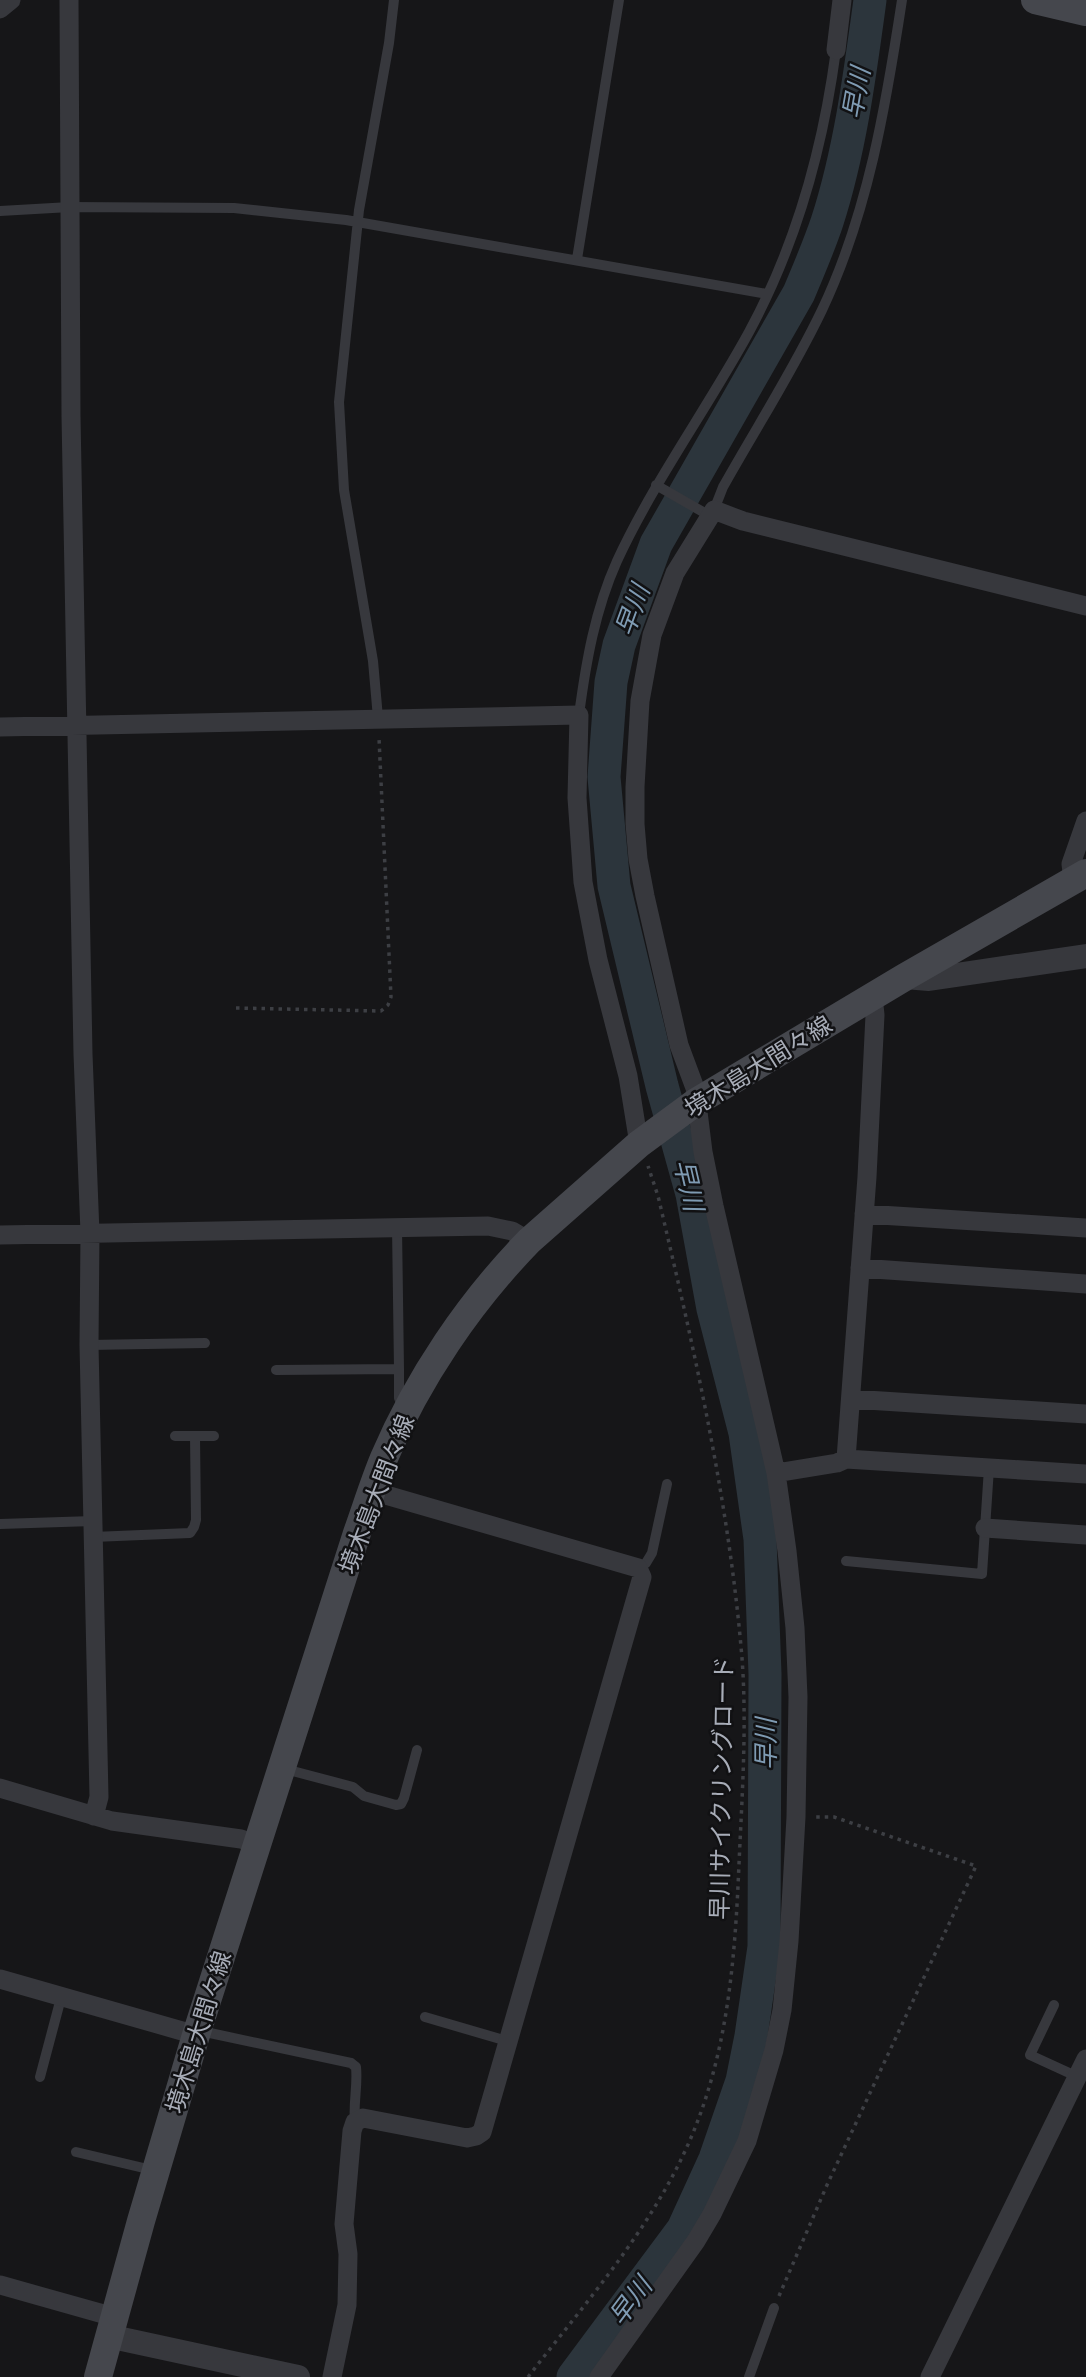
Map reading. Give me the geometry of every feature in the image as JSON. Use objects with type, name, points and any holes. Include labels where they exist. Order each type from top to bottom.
[{"type":"main road","points":[[1035,0],[1086,12]]},
{"type":"main road","name":"境木島大間々線","points":[[98,2377],[196,2035],[372,1491],[406,1412],[457,1330],[491,1283],[528,1241],[644,1149],[692,1105],[1079,876]]},
{"type":"street","points":[[0,9],[11,0]]},
{"type":"street","points":[[69,0],[77,725],[83,1054],[90,1233],[89,1345],[99,1797],[94,1816]]},
{"type":"street","points":[[836,50],[842,0]]},
{"type":"street","points":[[599,2377],[696,2241],[747,2141],[766,2082],[782,2010],[796,1817],[798,1697],[795,1628],[776,1473],[692,1105],[695,1088],[679,1045],[638,859],[635,787],[640,701],[652,635],[675,573],[709,512],[1086,606]]},
{"type":"street","points":[[0,727],[579,715],[577,799],[583,882],[598,960],[644,1149]]},
{"type":"street","points":[[1079,876],[1071,864],[1086,821]]},
{"type":"street","points":[[905,977],[929,979],[1086,956]]},
{"type":"street","points":[[846,1459],[864,1214],[875,1015],[873,996]]},
{"type":"street","points":[[864,1214],[1086,1228]]},
{"type":"street","points":[[0,1235],[488,1226],[512,1231],[528,1241]]},
{"type":"street","points":[[860,1268],[1086,1284]]},
{"type":"street","points":[[850,1399],[1086,1415]]},
{"type":"street","points":[[776,1473],[837,1463],[846,1459],[1086,1474]]},
{"type":"street","points":[[332,2377],[347,2305],[348,2254],[344,2224],[355,2122],[363,2118],[374,2119],[467,2138],[482,2132],[642,1577],[638,1568],[372,1491]]},
{"type":"street","points":[[985,1528],[1086,1535]]},
{"type":"street","points":[[0,1788],[112,1821],[240,1839],[256,1844]]},
{"type":"street","points":[[0,1979],[196,2035]]},
{"type":"street","points":[[930,2377],[1082,2068]]},
{"type":"street","points":[[0,2285],[111,2326],[298,2377]]},
{"type":"lane","points":[[378,718],[373,661],[344,490],[340,402],[358,223],[394,0]]},
{"type":"lane","points":[[577,259],[619,0]]},
{"type":"lane","points":[[659,486],[709,512],[817,320],[842,260],[872,166],[902,0]]},
{"type":"lane","points":[[579,715],[589,644],[616,563],[749,331],[787,251],[823,132],[836,50]]},
{"type":"lane","points":[[0,211],[70,207],[234,208],[358,223],[768,294]]},
{"type":"lane","points":[[397,1227],[399,1398],[406,1412]]},
{"type":"lane","points":[[89,1345],[205,1343]]},
{"type":"lane","points":[[276,1370],[398,1369]]},
{"type":"lane","points":[[175,1436],[214,1436]]},
{"type":"lane","points":[[0,1524],[190,1533],[196,1520],[195,1436]]},
{"type":"lane","points":[[846,1561],[982,1574],[989,1468]]},
{"type":"lane","points":[[638,1568],[646,1563],[652,1553],[667,1484]]},
{"type":"lane","points":[[281,1768],[353,1787],[363,1796],[396,1805],[401,1804],[404,1798],[417,1750]]},
{"type":"lane","points":[[40,2077],[61,1998]]},
{"type":"lane","points":[[1054,2005],[1030,2055],[1082,2068]]},
{"type":"lane","points":[[425,2017],[508,2041]]},
{"type":"lane","points":[[196,2035],[210,2034],[351,2063],[356,2067],[357,2074],[353,2108],[355,2122]]},
{"type":"lane","points":[[76,2152],[156,2171]]},
{"type":"lane","points":[[748,2377],[774,2308]]},
{"type":"path","points":[[236,1008],[381,1011],[388,1005],[391,997],[378,718]]},
{"type":"path","name":"早川サイクリングロード","points":[[528,2377],[625,2252],[664,2193],[690,2140],[715,2073],[729,2005],[736,1936],[743,1764],[742,1662],[735,1588],[709,1424],[658,1196],[644,1149]]},
{"type":"path","points":[[774,2308],[827,2185],[976,1866],[834,1817],[796,1817]]},
{"type":"waterway","name":"早川","points":[[573,2377],[683,2229],[715,2159],[742,2081],[764,1947],[765,1674],[760,1539],[745,1433],[713,1309],[692,1194],[662,1086],[614,886],[604,777],[611,682],[619,645],[656,544],[799,293],[821,240],[848,140],[870,0]]}]
